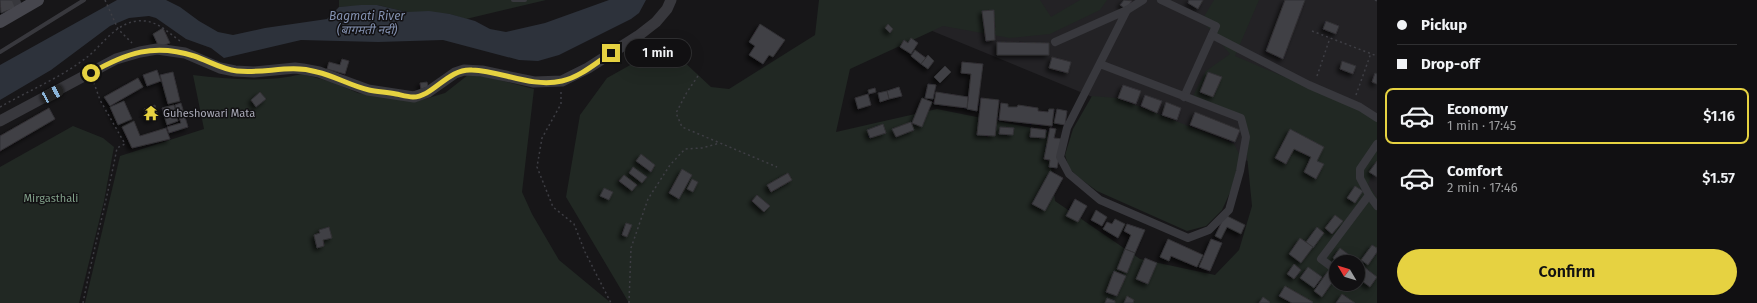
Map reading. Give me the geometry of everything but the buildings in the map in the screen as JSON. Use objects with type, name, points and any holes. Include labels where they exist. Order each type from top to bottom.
[{"type":"main road","points":[[0,22],[18,5],[38,0]]},
{"type":"street","points":[[0,122],[116,59],[140,52],[157,50],[174,51],[220,68],[235,71],[254,72],[303,68],[319,72],[368,90],[414,97],[424,94],[455,73],[464,70],[482,71],[534,82],[562,81],[588,68],[638,36],[656,22],[667,9],[671,0]]},
{"type":"street","points":[[1055,42],[1127,10],[1144,0]]},
{"type":"street","points":[[1161,0],[1216,26],[1184,97]]},
{"type":"street","points":[[1100,64],[1241,118],[1246,137],[1240,171],[1229,210],[1209,230],[1188,238],[1100,200],[1069,174],[1060,157],[1067,128],[1127,10]]},
{"type":"street","points":[[1212,35],[1308,85],[1360,107],[1377,118]]},
{"type":"street","points":[[1377,144],[1360,169],[1360,178],[1377,206]]},
{"type":"street","points":[[1329,265],[1321,259],[1369,195]]},
{"type":"lane","points":[[0,52],[84,0]]},
{"type":"lane","points":[[513,0],[525,0]]},
{"type":"path","points":[[105,0],[118,29]]},
{"type":"path","points":[[1312,31],[1377,56]]},
{"type":"path","points":[[1317,76],[1330,38]]},
{"type":"path","points":[[1355,96],[1371,53]]},
{"type":"path","points":[[83,303],[117,148],[125,144],[100,100],[91,73]]},
{"type":"path","points":[[698,76],[676,112],[682,127],[777,167]]},
{"type":"path","points":[[562,81],[561,104],[542,138],[537,167],[553,207],[574,224],[585,252],[611,303]]},
{"type":"path","points":[[629,303],[631,248],[648,199],[670,165],[685,149],[702,148],[720,143]]},
{"type":"shaded area","points":[[857,0],[1377,0],[1377,230],[1318,190]]},
{"type":"green space","points":[[339,0],[546,0],[466,19],[450,14],[407,12],[377,5],[339,7]]},
{"type":"green space","points":[[819,0],[1040,0],[1051,17],[1080,0],[1107,0],[1100,10],[1050,34],[1010,38],[943,26],[850,69],[836,132],[937,109],[1047,131],[1055,201],[1140,259],[1215,275],[1239,250],[1252,206],[1243,115],[1191,100],[1206,71],[1230,54],[1202,20],[1214,0],[1259,0],[1235,56],[1377,116],[1377,164],[1368,184],[1377,198],[1377,303],[629,303],[566,197],[580,115],[607,78],[666,45],[711,87],[729,89],[815,35]]},
{"type":"green space","points":[[302,74],[332,82],[358,93],[415,102],[445,93],[468,75],[487,77],[534,89],[522,192],[532,214],[559,260],[611,303],[85,303],[120,156],[204,129],[193,75],[233,79],[275,79]]},
{"type":"green space","points":[[1092,96],[1117,98],[1234,144],[1240,156],[1232,188],[1222,210],[1206,226],[1187,231],[1097,191],[1078,177],[1069,168],[1065,155],[1073,129]]},
{"type":"green space","name":"Mirgasthali","points":[[73,126],[103,138],[114,147],[104,201],[79,303],[0,303],[0,167]]},
{"type":"water","name":"Bagmati River (बागमती नदी)","points":[[117,0],[166,0],[180,7],[199,21],[218,32],[233,35],[265,28],[327,19],[339,7],[361,5],[377,5],[407,12],[429,11],[450,14],[475,21],[490,29],[506,32],[545,23],[609,0],[646,0],[639,13],[631,19],[559,55],[538,61],[519,60],[443,40],[378,42],[301,40],[224,58],[211,48],[186,39],[156,18],[149,16],[129,18],[110,26],[51,70],[0,100],[0,65]]},
{"type":"place","name":"Guheshowari Mata","points":[[151,113]]},
{"type":"route","points":[[91,73],[116,59],[140,52],[157,50],[174,51],[196,57],[220,68],[235,71],[254,72],[303,68],[319,72],[368,90],[414,97],[428,92],[455,73],[464,70],[482,71],[534,82],[562,81],[574,76],[611,53]]}]
